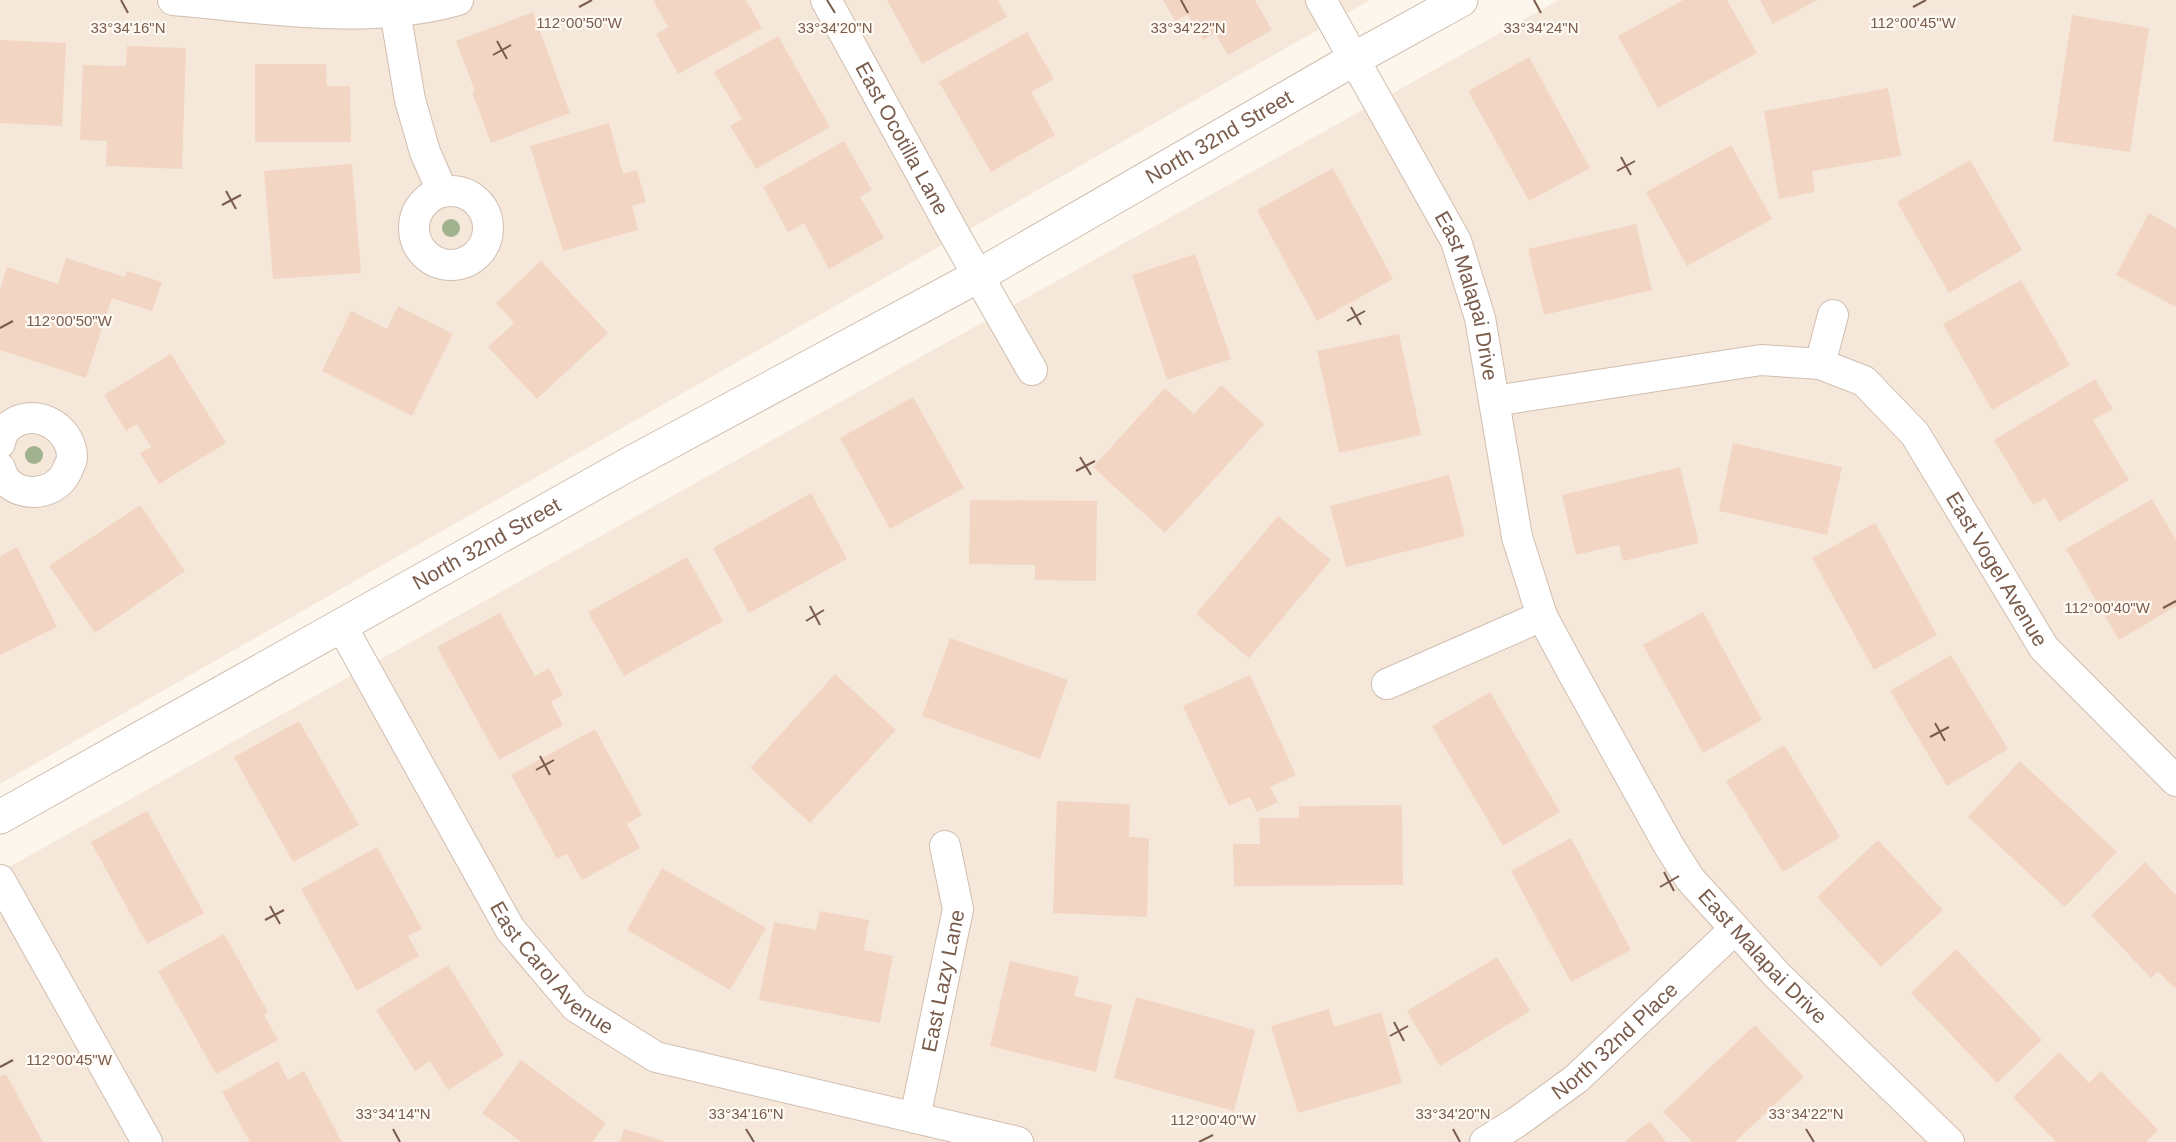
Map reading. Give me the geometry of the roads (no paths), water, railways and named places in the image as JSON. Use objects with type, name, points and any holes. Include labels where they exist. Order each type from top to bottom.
[{"type":"street","points":[[173,0],[348,14],[395,11],[458,0]]},
{"type":"street","name":"East Ocotilla Lane","points":[[826,0],[978,276]]},
{"type":"street","name":"East Malapai Drive","points":[[1321,0],[1456,241],[1480,318],[1517,537],[1542,616],[1669,846],[1690,879],[1777,975],[1948,1142]]},
{"type":"street","name":"North 32nd Street","points":[[0,817],[639,459],[978,276],[1354,59],[1461,0]]},
{"type":"street","points":[[395,11],[410,100],[425,152],[442,190]]},
{"type":"street","points":[[978,276],[1032,370]]},
{"type":"street","points":[[1820,364],[1833,315]]},
{"type":"street","name":"East Vogel Avenue","points":[[1494,401],[1761,360],[1820,364],[1864,381],[1916,434],[2043,648],[2176,780]]},
{"type":"street","points":[[0,443],[5,430],[25,418],[48,420],[66,435],[72,458],[63,480],[43,492],[20,490],[1,473]]},
{"type":"street","points":[[1387,684],[1542,616]]},
{"type":"street","name":"East Carol Avenue","points":[[341,625],[510,929],[576,1007],[656,1057],[915,1118]]},
{"type":"street","name":"East Lazy Lane","points":[[915,1118],[958,909],[945,846]]},
{"type":"street","points":[[0,880],[147,1142]]},
{"type":"street","name":"North 32nd Place","points":[[1485,1142],[1576,1079],[1735,929]]},
{"type":"street","points":[[915,1118],[1018,1142]]}]
